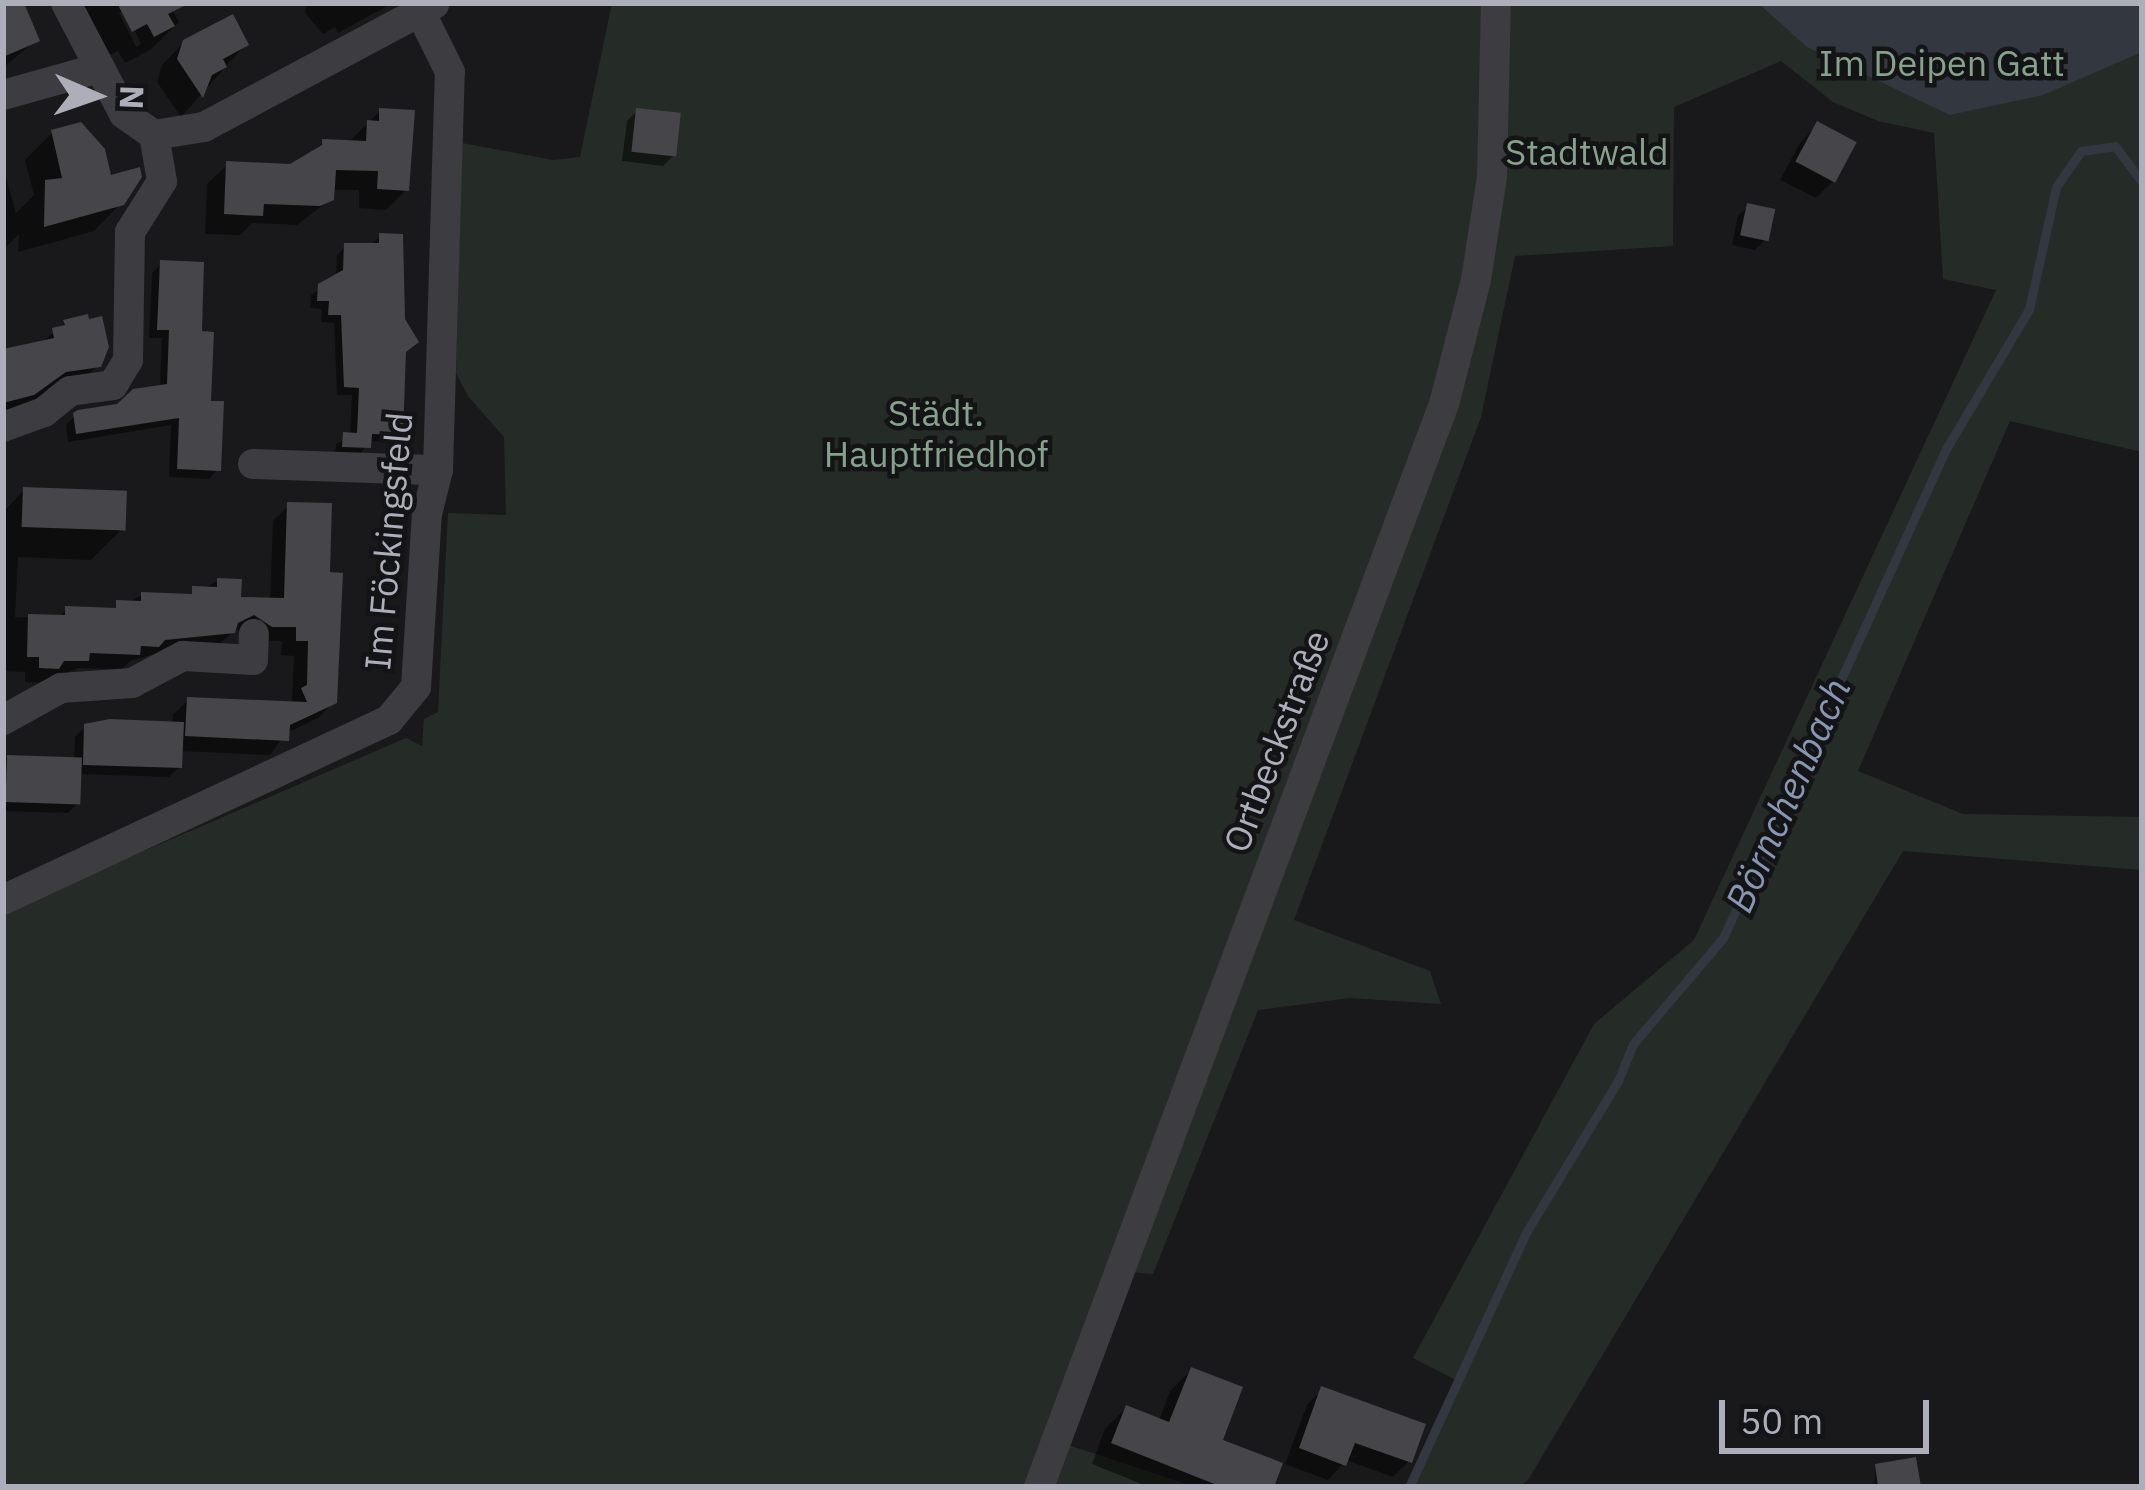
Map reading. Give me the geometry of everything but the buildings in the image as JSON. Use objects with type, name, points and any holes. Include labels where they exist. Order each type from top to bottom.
[{"type":"street","points":[[66,3],[96,69],[124,115],[154,135],[204,128],[428,8]]},
{"type":"street","name":"Ortbeckstraße","points":[[1040,1487],[1444,404],[1476,280],[1492,177],[1496,3]]},
{"type":"street","name":"Im Föckingsfeld","points":[[3,900],[389,720],[416,687],[427,514],[438,470],[450,72],[428,8]]},
{"type":"street","points":[[3,95],[96,69]]},
{"type":"street","points":[[3,427],[44,412],[70,392],[112,385],[128,360],[130,232],[162,181],[154,135]]},
{"type":"street","points":[[253,464],[438,470]]},
{"type":"street","points":[[3,720],[61,688],[132,683],[183,656],[253,660],[254,634]]},
{"type":"green space","name":"Städt. Hauptfriedhof","points":[[612,3],[2142,3],[2142,452],[2010,421],[1858,771],[1963,814],[2142,817],[2142,870],[1903,851],[1528,1480],[1518,1487],[1406,1487],[1456,1380],[1413,1358],[1594,1024],[1694,940],[1996,290],[1943,279],[1934,133],[1878,121],[1833,102],[1781,61],[1674,107],[1673,246],[1515,256],[1481,417],[1294,920],[1430,971],[1441,1004],[1350,998],[1258,1010],[1153,1274],[1130,1272],[1031,1487],[3,1487],[3,912],[406,738],[422,746],[424,719],[438,712],[448,513],[506,515],[504,437],[468,396],[456,373],[462,143],[553,160],[580,157]]},
{"type":"green space","points":[[1062,1443],[1196,1487],[1043,1487]]},
{"type":"shaded area","name":"Im Deipen Gatt","points":[[1758,3],[2142,3],[2142,52],[2043,95],[1950,115],[1807,47]]},
{"type":"waterway","name":"Börnchenbach","points":[[1409,1487],[1527,1231],[1618,1081],[1633,1044],[1723,938],[1946,449],[2029,309],[2056,187],[2081,151],[2115,146],[2142,182]]},
{"type":"park label","name":"Stadtwald","points":[[1587,152]]}]
